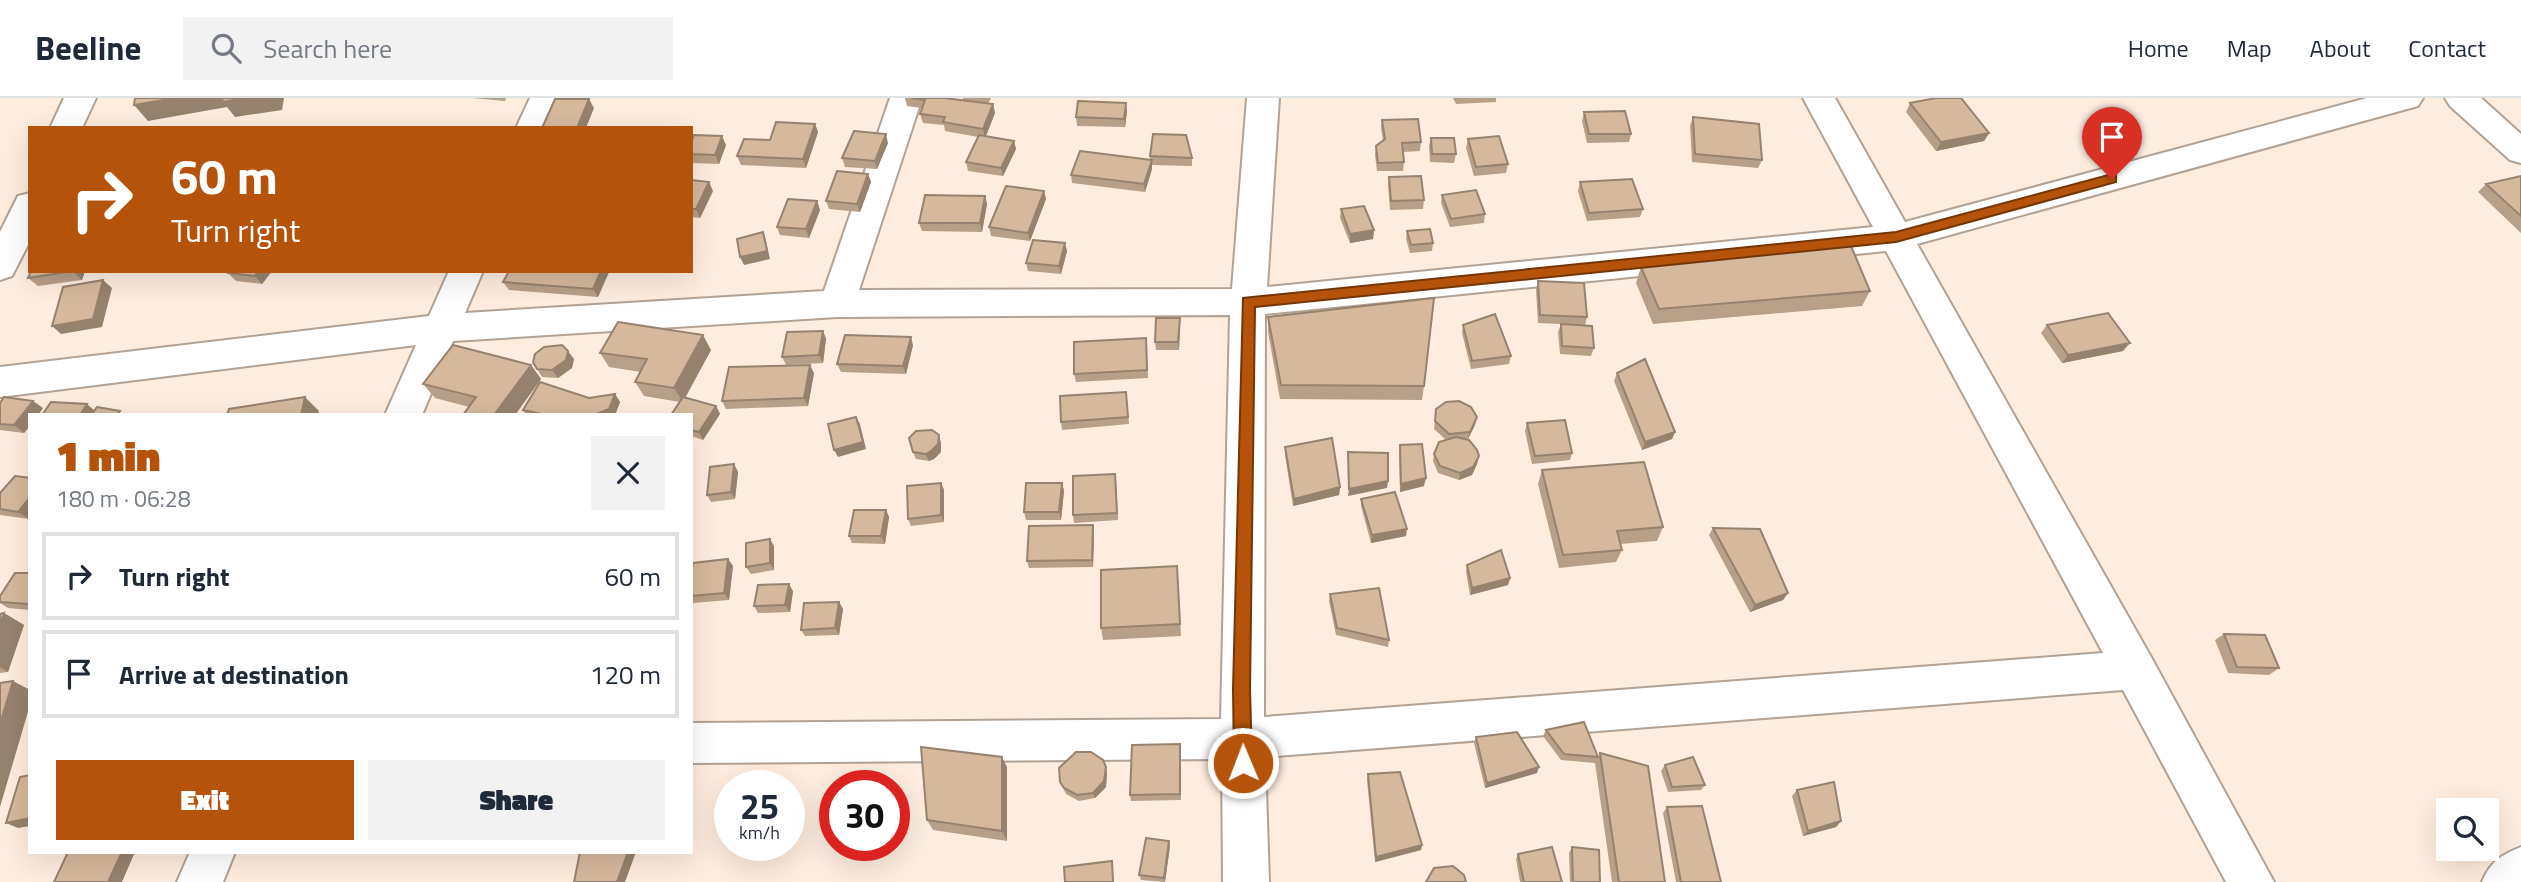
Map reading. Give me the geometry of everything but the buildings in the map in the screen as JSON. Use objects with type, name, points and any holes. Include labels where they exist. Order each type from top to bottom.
[{"type":"street","points":[[67,126],[80,98]]},
{"type":"street","points":[[533,126],[546,98]]},
{"type":"street","points":[[837,304],[906,98]]},
{"type":"street","points":[[1246,882],[1242,739],[1248,302],[1262,98]]},
{"type":"street","points":[[1819,98],[2251,882]]},
{"type":"street","points":[[0,382],[441,328],[837,304],[1248,302],[1896,237],[2407,98]]},
{"type":"street","points":[[2461,98],[2521,152]]},
{"type":"street","points":[[0,267],[28,209]]},
{"type":"street","points":[[404,413],[466,273]]},
{"type":"street","points":[[693,743],[1242,739],[2136,670]]},
{"type":"street","points":[[200,882],[212,854]]},
{"type":"street","points":[[2505,882],[2521,869]]},
{"type":"route","points":[[1243,763],[1248,302],[1896,237],[2112,179]]}]
